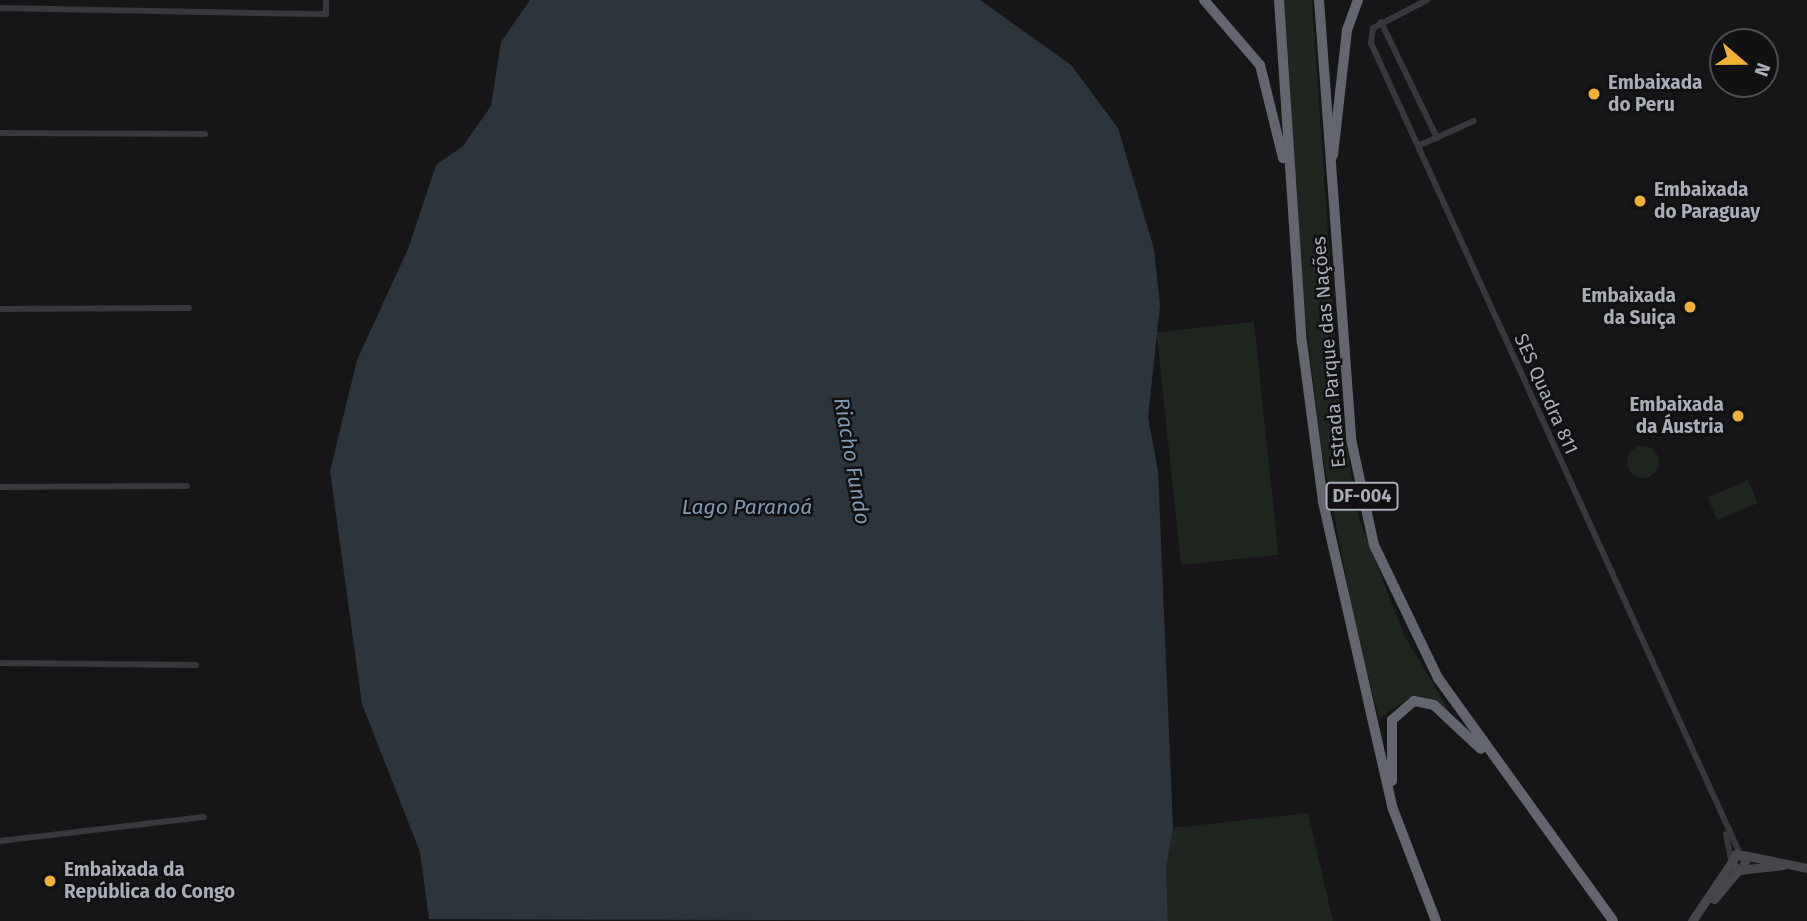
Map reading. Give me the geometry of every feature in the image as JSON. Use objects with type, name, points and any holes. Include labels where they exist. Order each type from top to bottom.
[{"type":"highway","points":[[1204,0],[1260,65],[1292,201]]},
{"type":"highway","name":"Estrada Parque das Nações","points":[[1279,0],[1292,201],[1323,502],[1393,810],[1436,921]]},
{"type":"highway","name":"Estrada Parque das Nações","points":[[1320,0],[1330,172],[1351,439],[1374,545],[1438,678],[1498,765],[1613,920]]},
{"type":"highway","points":[[1330,172],[1345,40],[1358,0]]},
{"type":"highway","points":[[1393,810],[1390,733],[1404,705],[1434,705],[1498,765]]},
{"type":"street","points":[[0,8],[326,14],[326,0]]},
{"type":"street","points":[[1427,0],[1381,22],[1437,138]]},
{"type":"street","name":"SES Quadra 811","points":[[1381,22],[1373,28],[1371,43],[1725,828],[1737,862]]},
{"type":"street","points":[[1418,146],[1474,121]]},
{"type":"street","points":[[0,134],[205,134]]},
{"type":"street","points":[[0,309],[189,308]]},
{"type":"street","points":[[0,487],[187,486]]},
{"type":"street","points":[[0,663],[196,665]]},
{"type":"street","points":[[0,841],[204,817]]},
{"type":"street","points":[[1737,862],[1807,868]]},
{"type":"street","points":[[1737,862],[1783,865]]},
{"type":"street","points":[[1692,921],[1737,862]]},
{"type":"street","points":[[1699,921],[1737,862]]},
{"type":"shaded area","points":[[1284,0],[1312,0],[1340,408],[1359,519],[1405,637],[1455,721],[1437,700],[1410,697],[1379,719],[1356,629],[1321,446],[1303,295]]},
{"type":"shaded area","points":[[1254,322],[1278,555],[1181,565],[1157,332]]},
{"type":"shaded area","points":[[1643,446],[1654,451],[1659,462],[1654,473],[1643,478],[1632,473],[1627,462],[1632,451]]},
{"type":"shaded area","points":[[1748,480],[1758,503],[1717,520],[1707,497]]},
{"type":"shaded area","points":[[1308,813],[1333,921],[1168,921],[1166,869],[1173,828]]},
{"type":"water","name":"Lago Paranoá","points":[[530,0],[980,0],[1071,65],[1118,128],[1154,249],[1160,306],[1148,417],[1158,471],[1173,828],[1166,869],[1168,921],[429,919],[420,852],[362,704],[330,471],[357,360],[408,249],[436,165],[463,146],[491,106],[501,42]]},
{"type":"place","name":"Embaixada do Peru","points":[[1594,94]]},
{"type":"place","name":"Embaixada do Paraguay","points":[[1640,201]]},
{"type":"place","name":"Embaixada da Suiça","points":[[1690,307]]},
{"type":"place","name":"Embaixada da Áustria","points":[[1738,416]]},
{"type":"place","name":"Embaixada da República do Congo","points":[[50,881]]},
{"type":"water label","name":"Riacho Fundo","points":[[852,461]]}]
